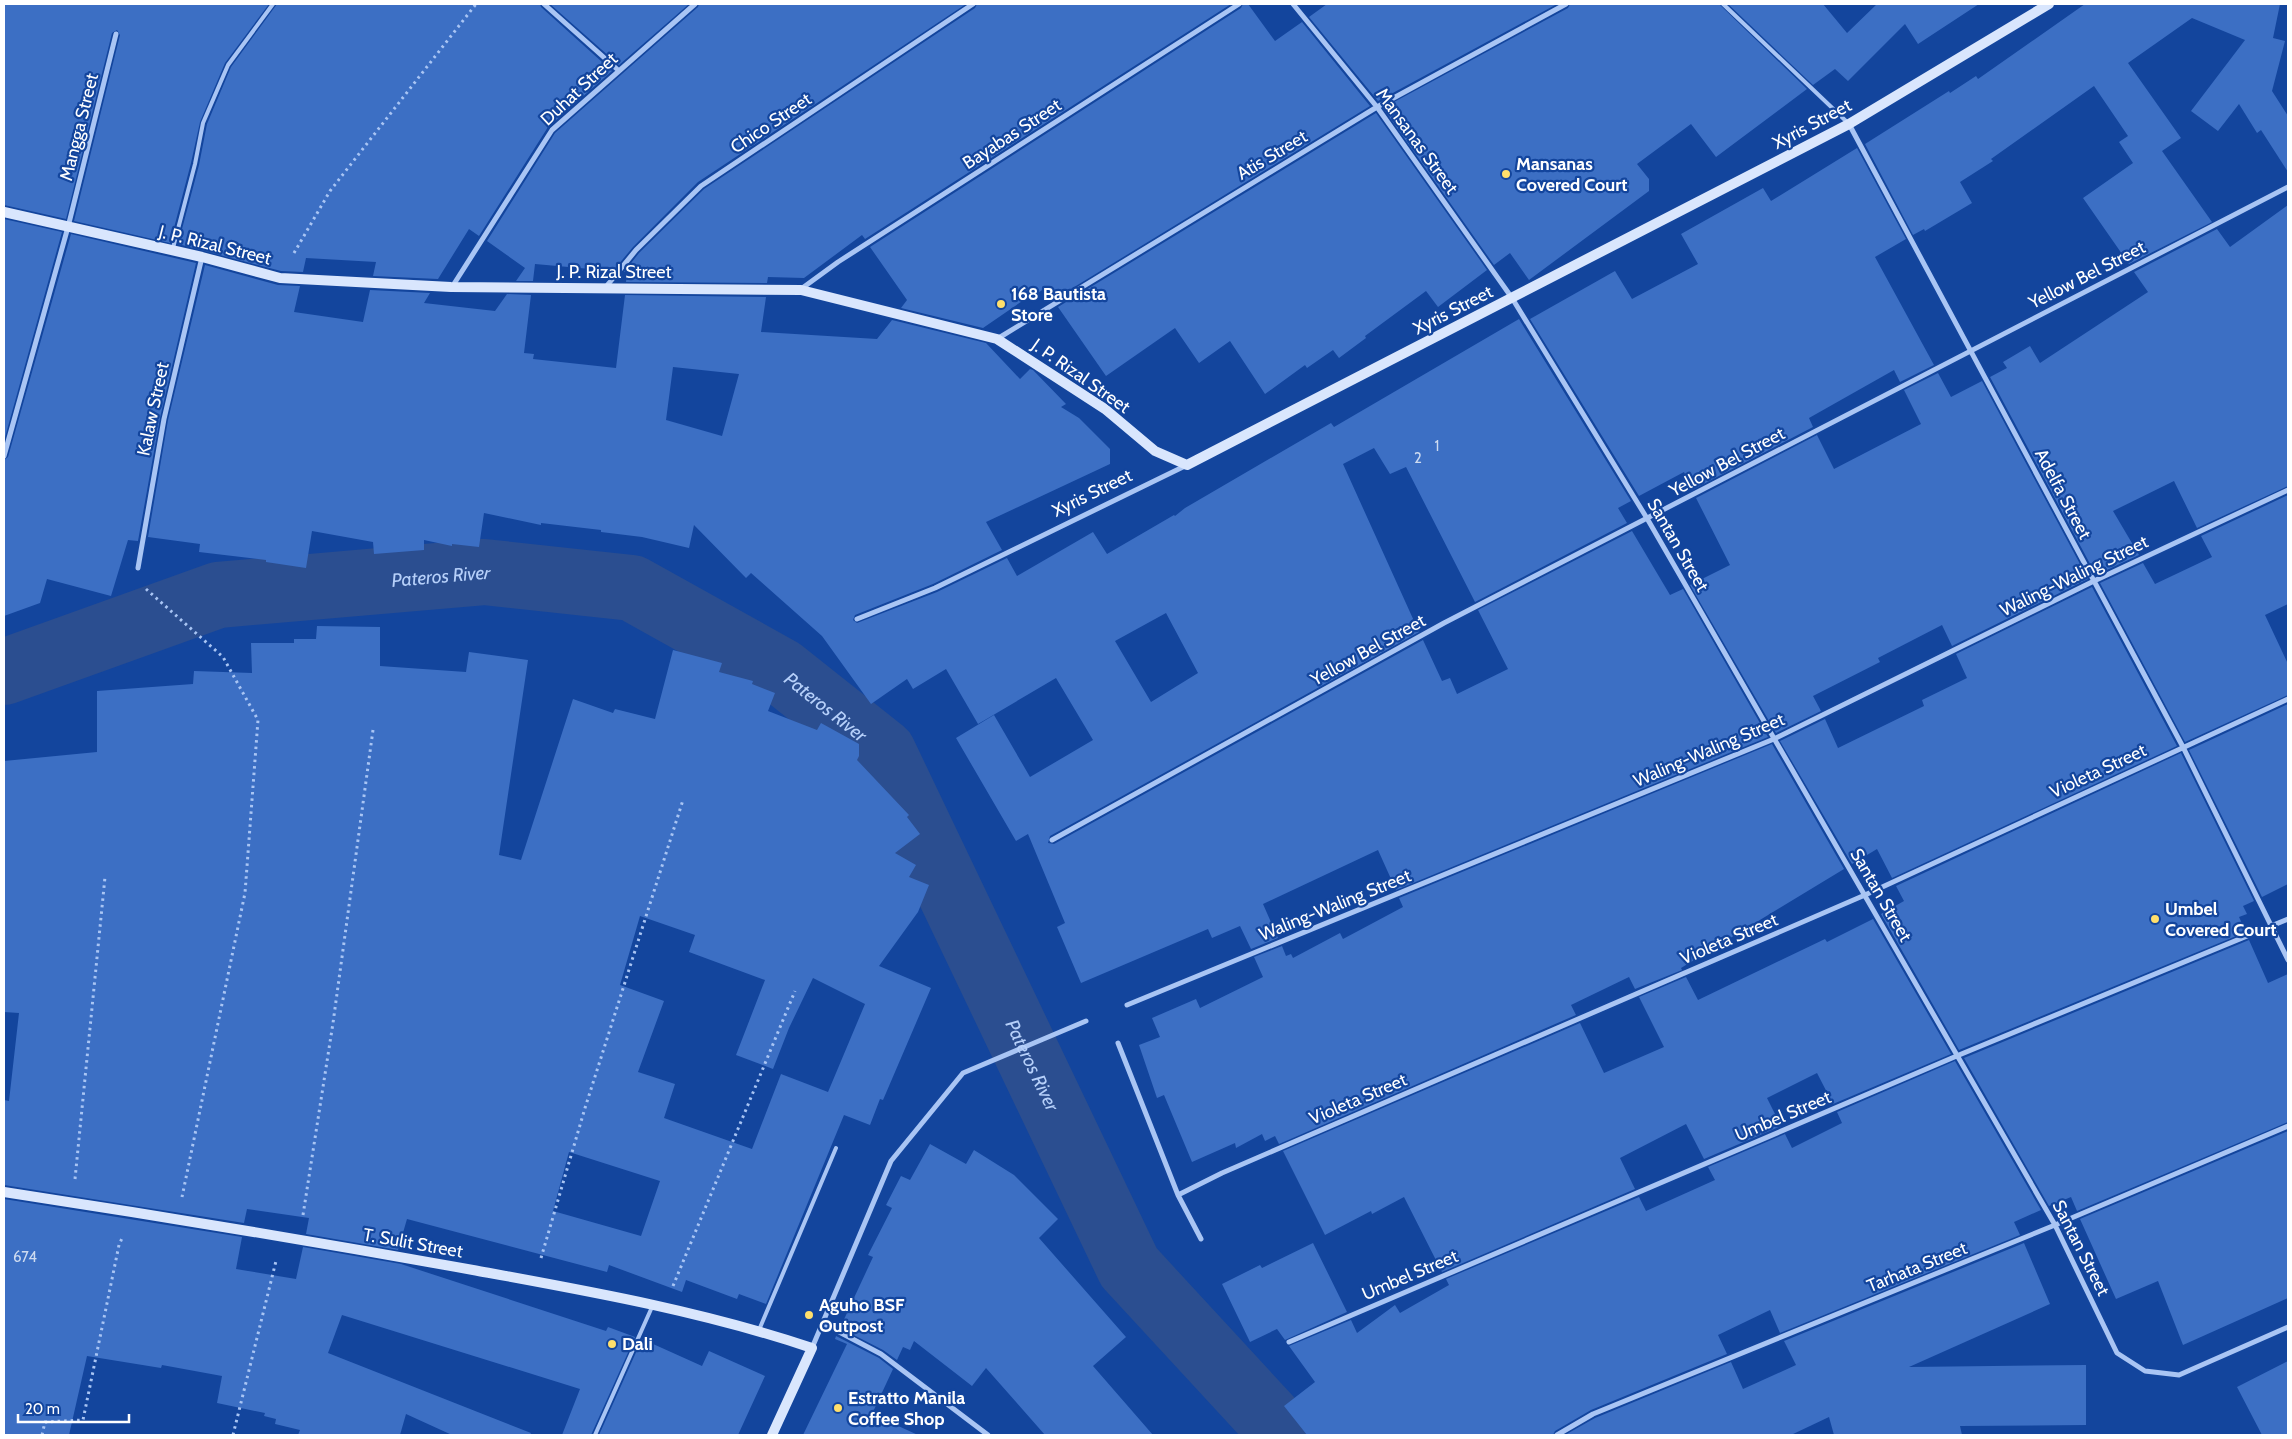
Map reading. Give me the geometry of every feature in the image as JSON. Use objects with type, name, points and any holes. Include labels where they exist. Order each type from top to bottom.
[{"type":"street","points":[[544,4],[618,70]]},
{"type":"street","name":"Duhat Street","points":[[452,287],[552,130],[695,4]]},
{"type":"street","name":"Chico Street","points":[[605,289],[636,250],[701,186],[973,4]]},
{"type":"street","name":"Bayabas Street","points":[[801,290],[838,262],[1240,4]]},
{"type":"street","name":"Mansanas Street","points":[[1293,4],[1377,107],[1512,298]]},
{"type":"street","name":"Atis Street","points":[[997,339],[1377,107],[1566,4]]},
{"type":"street","name":"Xyris Street","points":[[857,619],[935,588],[1187,465],[1512,298],[1849,124],[2049,4]]},
{"type":"street","name":"Mangga Street","points":[[4,456],[68,227],[116,34]]},
{"type":"street","name":"Adelfa Street","points":[[1849,124],[2183,747],[2288,960]]},
{"type":"street","name":"Yellow Bel Street","points":[[1052,840],[1444,623],[1648,520],[1970,350],[2288,187]]},
{"type":"street","name":"J. P. Rizal Street","points":[[4,212],[173,250],[280,278],[452,287],[801,290],[997,339],[1105,409],[1155,451],[1187,465]]},
{"type":"street","name":"Kalaw Street","points":[[138,568],[164,419],[202,257]]},
{"type":"street","name":"Santan Street","points":[[1512,298],[1648,520],[1959,1056],[2055,1225],[2117,1353],[2145,1371],[2180,1376],[2288,1327]]},
{"type":"street","name":"Waling-Waling Street","points":[[1126,1005],[1774,739],[2094,581],[2288,490]]},
{"type":"street","name":"Violeta Street","points":[[1178,1195],[1222,1173],[1865,895],[2288,699]]},
{"type":"street","name":"Umbel Street","points":[[1289,1342],[1959,1056],[2288,919]]},
{"type":"street","points":[[772,1435],[824,1324],[891,1161],[963,1072],[1086,1021]]},
{"type":"street","points":[[1118,1043],[1178,1195],[1201,1239]]},
{"type":"street","name":"Tarhata Street","points":[[1557,1435],[1593,1414],[2055,1225],[2288,1126]]},
{"type":"street","name":"T. Sulit Street","points":[[4,1192],[299,1238],[665,1306],[759,1330],[812,1348]]},
{"type":"street","points":[[824,1324],[881,1354],[988,1435]]},
{"type":"lane","points":[[173,250],[204,123],[228,65],[273,4]]},
{"type":"lane","points":[[1722,4],[1849,124]]},
{"type":"lane","points":[[759,1330],[836,1148]]},
{"type":"lane","points":[[595,1435],[653,1304]]},
{"type":"path","points":[[280,278],[330,191],[476,4]]},
{"type":"path","points":[[145,588],[191,626],[223,657],[258,720],[246,893],[177,1220]]},
{"type":"path","points":[[299,1238],[333,1023],[373,730]]},
{"type":"path","points":[[534,1281],[585,1108],[683,800]]},
{"type":"path","points":[[73,1202],[105,877]]},
{"type":"path","points":[[665,1306],[795,991]]},
{"type":"path","points":[[233,1435],[282,1236]]},
{"type":"path","points":[[42,1435],[45,1422],[83,1420],[119,1245]]},
{"type":"building","points":[[4,4],[269,4],[225,63],[200,122],[170,243],[74,221],[120,35],[117,30],[112,33],[66,219],[4,205]]},
{"type":"building","points":[[277,4],[540,4],[541,7],[612,71],[548,127],[479,236],[469,229],[438,279],[373,276],[376,262],[306,258],[303,272],[281,271],[178,244],[199,165],[207,124],[231,67]]},
{"type":"building","points":[[550,4],[689,4],[619,65]]},
{"type":"building","points":[[699,4],[966,4],[698,182],[633,247],[613,271],[535,264],[533,281],[516,281],[525,268],[487,241],[555,133],[698,7]]},
{"type":"building","points":[[977,4],[1231,4],[865,239],[862,235],[804,278],[768,277],[767,283],[626,282],[627,272],[624,272],[639,253],[704,189],[975,8]]},
{"type":"building","points":[[1243,4],[1248,4],[1275,41],[1302,22],[1370,106],[1053,300],[1045,288],[1035,295],[1034,293],[983,328],[901,308],[907,300],[870,247],[1241,8]]},
{"type":"building","points":[[1327,4],[1557,4],[1378,101],[1309,17]]},
{"type":"building","points":[[1570,4],[1719,4],[1807,89],[1716,157],[1691,124],[1637,164],[1649,179],[1649,191],[1529,280],[1510,253],[1494,265],[1383,108],[1568,8]]},
{"type":"building","points":[[1728,4],[1823,4],[1847,33],[1877,4],[1979,4],[1918,44],[1905,24],[1848,81],[1835,69],[1813,85]]},
{"type":"building","points":[[2085,4],[2280,4],[2273,38],[2285,41],[2272,91],[2288,116],[2288,172],[2261,130],[2257,133],[2239,104],[2218,131],[2191,111],[2245,40],[2192,18],[2128,63],[2181,138],[2162,151],[2212,222],[2129,264],[2083,198],[2133,163],[2119,142],[2128,136],[2094,86],[1991,159],[1993,161],[1960,182],[1972,203],[1925,231],[1924,229],[1913,235],[1865,144],[1949,91],[1950,93],[1976,76],[1978,79]]},
{"type":"building","points":[[1376,113],[1487,270],[1438,307],[1426,291],[1365,336],[1366,338],[1339,358],[1333,350],[1307,368],[1305,365],[1265,394],[1230,341],[1199,363],[1175,328],[1106,376],[1058,307]]},
{"type":"building","points":[[1857,148],[1906,239],[1875,257],[1934,365],[1900,382],[1894,370],[1809,418],[1813,427],[1692,490],[1684,472],[1639,496],[1530,319],[1615,271],[1632,299],[1698,264],[1681,234],[1763,188],[1771,201]]},
{"type":"building","points":[[2288,205],[2288,486],[2197,528],[2174,481],[2113,511],[2139,555],[2096,575],[1990,377],[2007,368],[2003,362],[2030,346],[2040,363],[2148,292],[2134,272],[2217,229],[2230,247]]},
{"type":"building","points":[[4,219],[62,232],[4,441]]},
{"type":"building","points":[[71,234],[196,263],[160,418],[138,541],[128,540],[111,596],[47,579],[40,603],[4,616],[4,460],[8,457]]},
{"type":"building","points":[[205,265],[278,285],[300,286],[294,312],[363,322],[370,290],[430,293],[424,303],[495,311],[507,294],[531,295],[524,353],[534,354],[533,359],[616,368],[625,295],[766,297],[761,332],[877,339],[892,320],[986,343],[1020,379],[1030,369],[1033,370],[1066,404],[1061,407],[1079,418],[1110,449],[1110,464],[986,522],[1002,550],[933,584],[855,615],[853,620],[857,623],[937,592],[1007,558],[1017,576],[1093,532],[1107,554],[1175,516],[1185,508],[1331,423],[1334,427],[1519,319],[1631,501],[1618,508],[1627,523],[1475,602],[1406,467],[1390,474],[1374,448],[1343,464],[1419,632],[1050,836],[1048,843],[1054,844],[1423,640],[1442,681],[1450,678],[1457,694],[1508,669],[1478,610],[1632,531],[1670,595],[1683,589],[1768,737],[1396,890],[1378,850],[1263,904],[1278,938],[1251,949],[1240,926],[1212,938],[1208,929],[1081,983],[1057,927],[1065,923],[1028,834],[1016,841],[956,738],[994,715],[1030,777],[1093,740],[1056,678],[978,724],[946,669],[913,689],[907,679],[871,704],[822,636],[751,573],[746,578],[694,525],[689,548],[642,537],[601,532],[601,530],[541,523],[541,525],[484,513],[479,547],[452,544],[452,546],[424,540],[424,550],[374,554],[373,542],[312,531],[306,568],[266,562],[266,560],[199,552],[200,544],[148,537],[168,420]],"holes":[[[673,367],[739,374],[722,436],[666,420]],[[1166,613],[1198,673],[1151,702],[1115,641]]]},
{"type":"building","points":[[1938,373],[1951,397],[1982,381],[2088,579],[1952,646],[1942,625],[1878,658],[1880,662],[1813,696],[1821,711],[1776,733],[1690,585],[1730,565],[1696,498],[1817,435],[1834,469],[1921,424],[1904,390]]},
{"type":"building","points":[[2288,495],[2288,604],[2265,615],[2288,664],[2288,695],[2185,742],[2100,583],[2143,563],[2155,584],[2212,557],[2201,536]]},
{"type":"building","points":[[2092,587],[2177,746],[1892,878],[1877,849],[1852,864],[1780,741],[1825,719],[1838,748],[1924,706],[1922,700],[1967,678],[1956,654]]},
{"type":"building","points":[[317,626],[380,627],[380,666],[466,672],[469,652],[528,660],[499,855],[521,860],[573,699],[613,713],[615,709],[655,719],[673,650],[722,663],[719,672],[753,681],[752,684],[775,693],[768,711],[817,730],[821,723],[859,744],[857,760],[909,815],[907,817],[920,834],[895,853],[916,865],[909,877],[929,885],[918,912],[879,966],[931,988],[883,1100],[880,1099],[870,1125],[844,1115],[766,1304],[739,1294],[737,1299],[686,1280],[682,1292],[609,1265],[607,1272],[407,1219],[398,1250],[306,1234],[309,1218],[247,1209],[244,1223],[4,1185],[4,1100],[9,1101],[19,1013],[4,1012],[4,761],[97,752],[97,691],[193,684],[194,671],[252,673],[251,643],[294,643],[294,639],[316,639]],"holes":[[[640,916],[695,935],[689,952],[765,980],[736,1055],[773,1069],[789,1028],[813,978],[865,1004],[828,1092],[781,1074],[752,1149],[664,1118],[675,1084],[638,1072],[664,1001],[620,985]],[[569,1152],[660,1181],[641,1236],[553,1211]]]},
{"type":"building","points":[[2288,704],[2288,884],[2262,897],[2189,750]]},
{"type":"building","points":[[1772,744],[1844,869],[1681,968],[1682,970],[1635,989],[1629,977],[1571,1005],[1576,1015],[1279,1144],[1275,1136],[1265,1141],[1262,1134],[1236,1148],[1235,1143],[1192,1162],[1164,1095],[1157,1098],[1139,1045],[1160,1037],[1152,1018],[1196,999],[1200,1008],[1263,977],[1254,957],[1282,946],[1286,956],[1291,954],[1293,958],[1340,933],[1343,939],[1403,907],[1399,898]]},
{"type":"building","points":[[2181,753],[2254,901],[2243,906],[2247,914],[2239,917],[2246,932],[1959,1050],[1881,914],[1904,901],[1896,886]]},
{"type":"building","points":[[1873,919],[1951,1054],[1833,1104],[1817,1073],[1767,1098],[1781,1126],[1704,1159],[1686,1124],[1620,1158],[1635,1189],[1442,1272],[1404,1197],[1372,1214],[1371,1211],[1325,1235],[1283,1151],[1580,1023],[1604,1073],[1664,1047],[1639,997],[1686,977],[1698,1000],[1825,939],[1827,942]]},
{"type":"building","points":[[2249,940],[2268,983],[2288,974],[2288,1122],[2077,1211],[2071,1197],[2049,1206],[1964,1058]]},
{"type":"building","points":[[1955,1061],[2041,1210],[2014,1222],[2020,1235],[1780,1333],[1770,1310],[1718,1335],[1727,1354],[1591,1410],[1555,1431],[1553,1435],[1307,1435],[1284,1406],[1315,1382],[1289,1346],[1351,1320],[1357,1333],[1395,1305],[1400,1313],[1449,1285],[1446,1279],[1639,1197],[1646,1211],[1715,1180],[1708,1167],[1785,1134],[1792,1148],[1842,1123],[1837,1112]]},
{"type":"building","points":[[2288,1131],[2288,1298],[2183,1345],[2158,1281],[2116,1299],[2080,1219]]},
{"type":"building","points":[[930,1144],[966,1164],[974,1150],[1014,1175],[1058,1219],[1039,1238],[1126,1337],[1093,1366],[1153,1435],[1045,1435],[986,1368],[972,1386],[914,1341],[910,1350],[903,1347],[897,1360],[883,1350],[840,1328],[873,1257],[868,1255],[892,1208],[886,1205],[901,1176],[910,1180]]},
{"type":"building","points":[[4,1199],[242,1237],[236,1269],[296,1279],[303,1247],[401,1264],[606,1331],[608,1327],[635,1337],[591,1435],[562,1435],[580,1389],[342,1315],[328,1353],[531,1433],[530,1435],[452,1435],[406,1414],[400,1435],[298,1435],[300,1430],[275,1424],[276,1419],[264,1416],[265,1413],[217,1403],[222,1376],[162,1365],[161,1368],[87,1356],[69,1435],[4,1435]]},
{"type":"building","points":[[1313,1243],[1347,1312],[1285,1340],[1277,1329],[1250,1342],[1222,1284],[1260,1265],[1262,1268]]},
{"type":"building","points":[[2024,1243],[2050,1304],[1909,1367],[2086,1365],[2086,1425],[1960,1426],[1962,1435],[1834,1435],[1829,1417],[1791,1435],[1565,1435],[1595,1418],[1731,1362],[1743,1389],[1796,1365],[1784,1341]]},
{"type":"building","points":[[836,1336],[879,1358],[893,1369],[872,1414],[918,1435],[803,1435],[847,1344],[835,1339]]},
{"type":"building","points":[[642,1339],[702,1366],[709,1351],[765,1376],[738,1435],[599,1435]]},
{"type":"building","points":[[2288,1361],[2288,1435],[2262,1435],[2237,1387]]},
{"type":"waterway","name":"Pateros River","points":[[4,672],[218,595],[484,572],[632,588],[781,671],[883,752],[1129,1267],[1284,1435]]},
{"type":"place","name":"Mansanas Covered Court","points":[[1506,174]]},
{"type":"place","name":"168 Bautista Store","points":[[1001,304]]},
{"type":"place","name":"Umbel Covered Court","points":[[2155,919]]},
{"type":"place","name":"Aguho BSF Outpost","points":[[809,1315]]},
{"type":"place","name":"Dali","points":[[612,1344]]},
{"type":"place","name":"Estratto Manila Coffee Shop","points":[[838,1408]]}]
